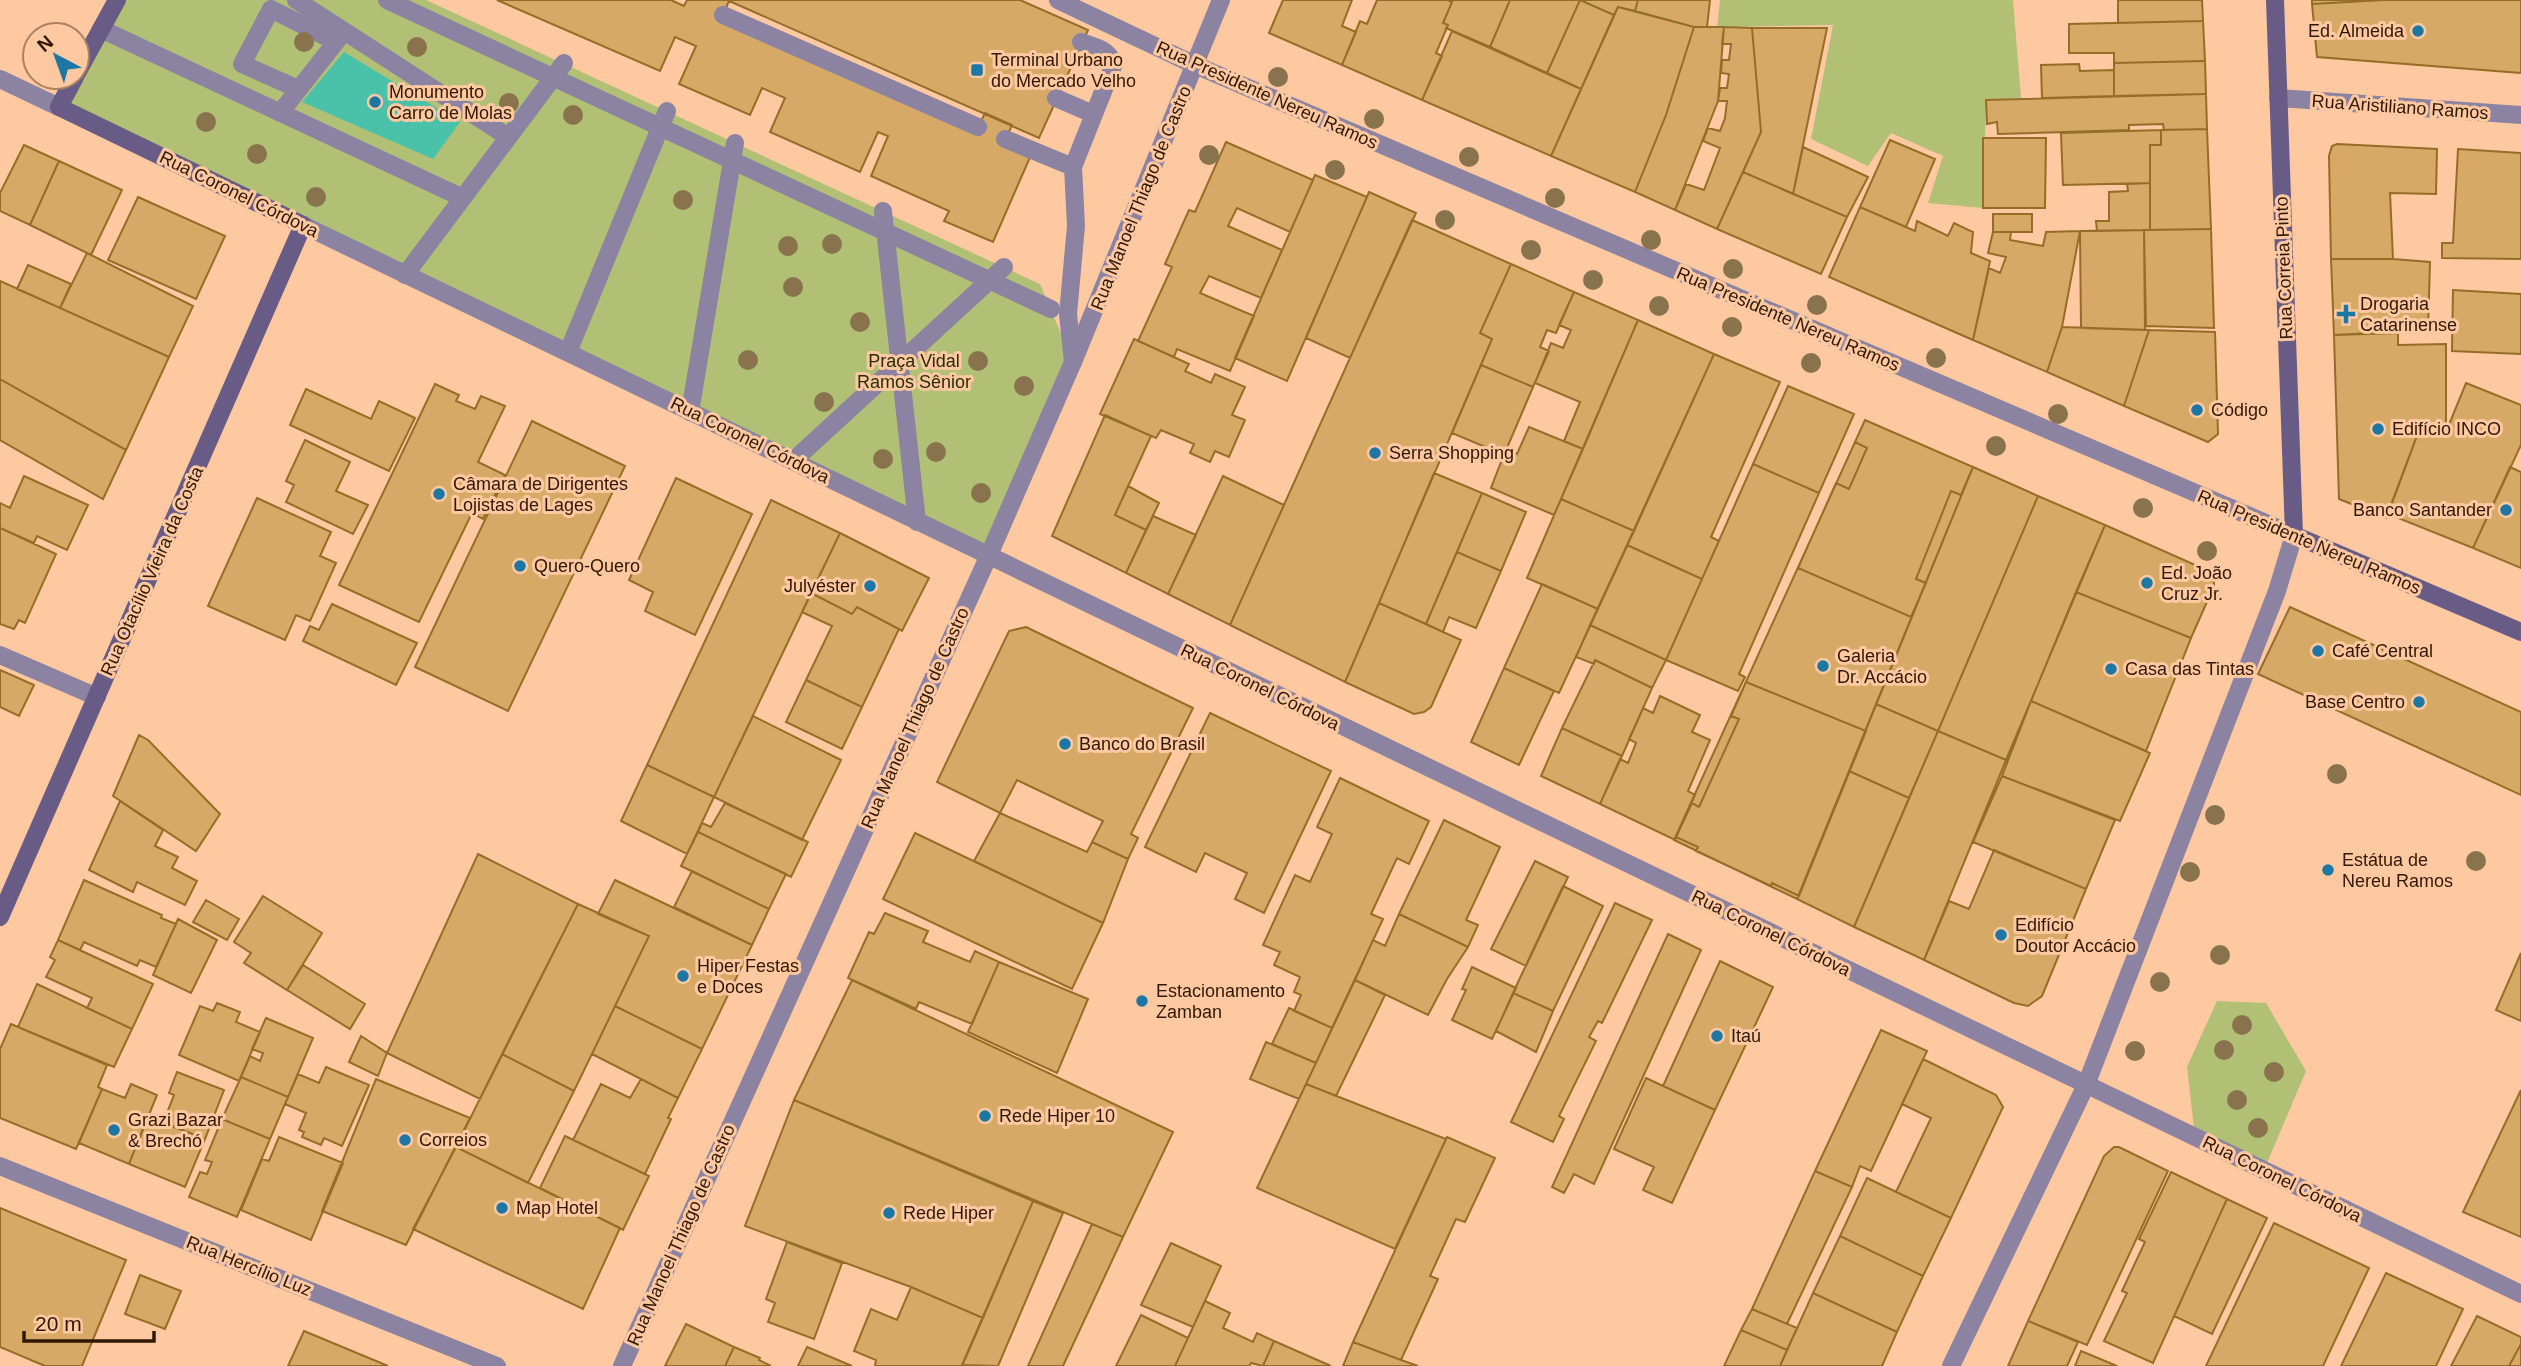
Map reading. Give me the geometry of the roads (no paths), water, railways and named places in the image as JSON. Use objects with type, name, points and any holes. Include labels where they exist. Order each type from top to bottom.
[{"type":"main road","points":[[91,48],[117,0]]},
{"type":"main road","name":"Rua Correia Pinto","points":[[2274,0],[2294,535]]},
{"type":"main road","points":[[59,107],[68,91]]},
{"type":"main road","name":"Rua Coronel Córdova","points":[[59,107],[303,225]]},
{"type":"main road","name":"Rua Otacílio Vieira da Costa","points":[[0,918],[303,225]]},
{"type":"main road","name":"Rua Presidente Nereu Ramos","points":[[2294,535],[2521,632]]},
{"type":"street","points":[[296,0],[340,36],[509,137]]},
{"type":"street","points":[[387,0],[558,70],[664,119],[885,232],[1051,309]]},
{"type":"street","name":"Rua Presidente Nereu Ramos","points":[[1058,0],[1195,65],[2294,535]]},
{"type":"street","name":"Rua Manoel Thiago de Castro","points":[[622,1366],[989,555],[1073,362],[1221,0]]},
{"type":"street","points":[[298,89],[242,64],[271,9],[340,36]]},
{"type":"street","points":[[723,15],[978,127]]},
{"type":"street","points":[[101,30],[463,198]]},
{"type":"street","points":[[280,113],[340,36]]},
{"type":"street","points":[[1073,362],[1068,314],[1076,226],[1073,167],[1114,64],[1104,50],[1081,42]]},
{"type":"street","points":[[405,275],[558,70]]},
{"type":"street","name":"Rua Coronel Córdova","points":[[0,79],[59,107]]},
{"type":"street","points":[[1056,98],[1093,114]]},
{"type":"street","name":"Rua Aristiliano Ramos","points":[[2278,98],[2521,115]]},
{"type":"street","points":[[568,352],[664,119]]},
{"type":"street","points":[[1005,139],[1073,167]]},
{"type":"street","points":[[690,411],[733,152]]},
{"type":"street","points":[[883,211],[917,522]]},
{"type":"street","name":"Rua Coronel Córdova","points":[[303,225],[2521,1294]]},
{"type":"street","points":[[793,461],[1004,267]]},
{"type":"street","points":[[1951,1366],[2086,1085],[2277,591],[2294,535]]},
{"type":"street","points":[[0,655],[97,697]]},
{"type":"street","name":"Rua Hercílio Luz","points":[[0,1166],[497,1366]]},
{"type":"water","points":[[344,52],[460,122],[433,159],[302,102]]},
{"type":"place","name":"Ed. Almeida","points":[[2418,31]]},
{"type":"place","name":"Terminal Urbano do Mercado Velho","points":[[977,70]]},
{"type":"place","name":"Monumento Carro de Molas","points":[[375,102]]},
{"type":"place","name":"Drogaria Catarinense","points":[[2346,314]]},
{"type":"place","name":"Código","points":[[2197,410]]},
{"type":"place","name":"Edifício INCO","points":[[2378,429]]},
{"type":"place","name":"Serra Shopping","points":[[1375,453]]},
{"type":"place","name":"Câmara de Dirigentes Lojistas de Lages","points":[[439,494]]},
{"type":"place","name":"Banco Santander","points":[[2506,510]]},
{"type":"place","name":"Quero-Quero","points":[[520,566]]},
{"type":"place","name":"Ed. João Cruz Jr.","points":[[2147,583]]},
{"type":"place","name":"Julyéster","points":[[870,586]]},
{"type":"place","name":"Café Central","points":[[2318,651]]},
{"type":"place","name":"Galeria Dr. Accácio","points":[[1823,666]]},
{"type":"place","name":"Casa das Tintas","points":[[2111,669]]},
{"type":"place","name":"Base Centro","points":[[2419,702]]},
{"type":"place","name":"Banco do Brasil","points":[[1065,744]]},
{"type":"place","name":"Estátua de Nereu Ramos","points":[[2328,870]]},
{"type":"place","name":"Edifício Doutor Accácio","points":[[2001,935]]},
{"type":"place","name":"Hiper Festas e Doces","points":[[683,976]]},
{"type":"place","name":"Estacionamento Zamban","points":[[1142,1001]]},
{"type":"place","name":"Itaú","points":[[1717,1036]]},
{"type":"place","name":"Rede Hiper 10","points":[[985,1116]]},
{"type":"place","name":"Grazi Bazar & Brechó","points":[[114,1130]]},
{"type":"place","name":"Correios","points":[[405,1140]]},
{"type":"place","name":"Map Hotel","points":[[502,1208]]},
{"type":"place","name":"Rede Hiper","points":[[889,1213]]},
{"type":"park label","name":"Praça Vidal Ramos Sênior","points":[[914,371]]}]
